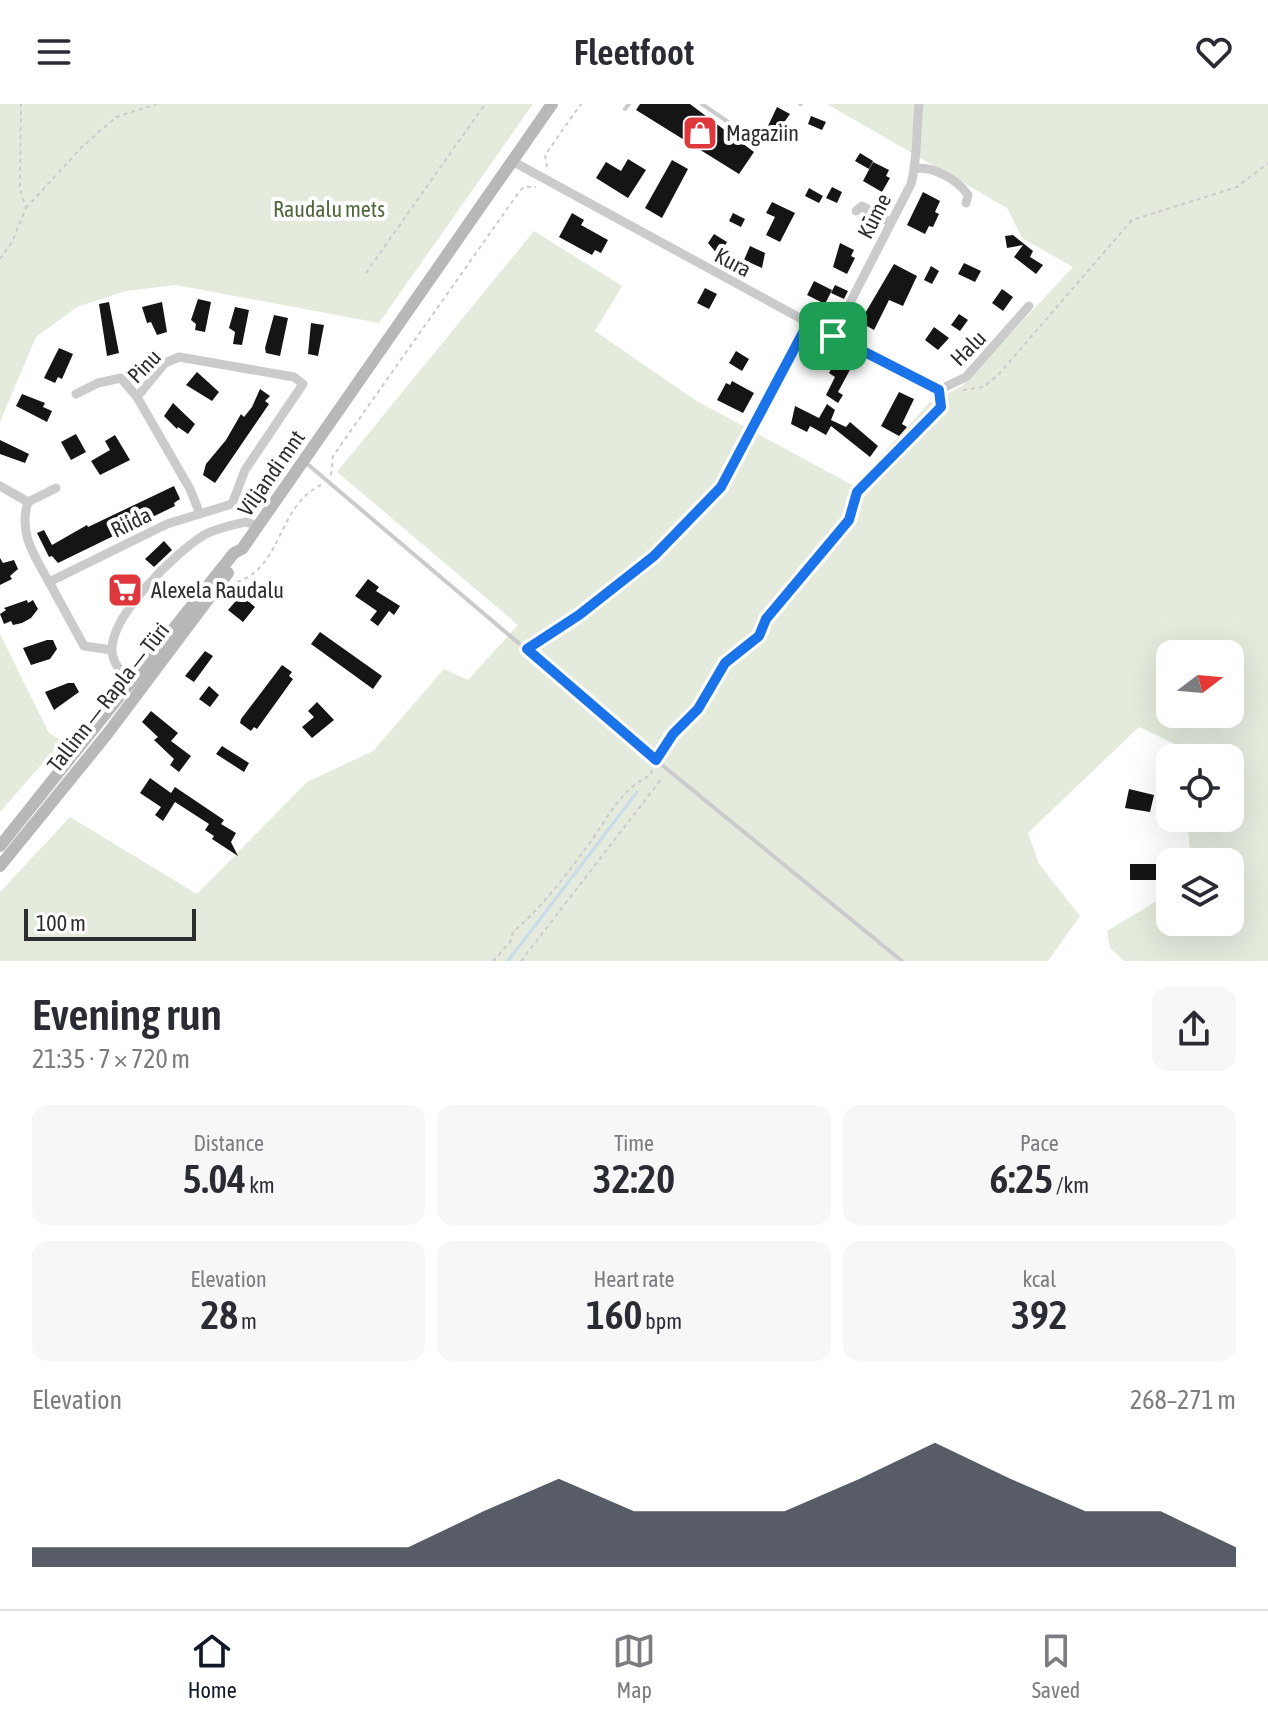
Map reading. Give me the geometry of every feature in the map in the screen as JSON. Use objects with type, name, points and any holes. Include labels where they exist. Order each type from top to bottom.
[{"type":"main road","name":"Viljandi mnt","points":[[0,846],[135,686],[234,553],[242,549],[552,104]]},
{"type":"main road","name":"Tallinn — Rapla — Türi","points":[[0,866],[135,686]]},
{"type":"main road","points":[[0,839],[29,811]]},
{"type":"street","name":"Kume","points":[[833,336],[915,169],[919,104]]},
{"type":"street","name":"Kura","points":[[512,161],[808,323],[939,390]]},
{"type":"street","points":[[915,169],[931,169],[963,188],[968,195],[966,203]]},
{"type":"street","points":[[856,211],[862,206],[891,223]]},
{"type":"street","name":"Halu","points":[[871,477],[941,407],[939,390],[953,386],[966,377],[1029,306]]},
{"type":"street","points":[[765,398],[808,323]]},
{"type":"street","name":"Pinu","points":[[200,514],[190,489],[137,397],[165,363],[179,357],[294,377],[303,384]]},
{"type":"street","points":[[76,394],[98,383],[121,378],[137,397]]},
{"type":"street","name":"Riida","points":[[49,582],[167,524],[232,504],[245,470],[303,384]]},
{"type":"street","points":[[0,486],[28,502]]},
{"type":"street","points":[[56,488],[28,502],[23,517],[24,532],[84,646],[112,650]]},
{"type":"street","points":[[135,686],[115,663],[112,650],[115,634],[128,606],[204,535],[233,524],[246,522],[258,526]]},
{"type":"lane","points":[[625,109],[629,104]]},
{"type":"lane","points":[[707,105],[747,135]]},
{"type":"lane","points":[[746,434],[765,398]]},
{"type":"lane","points":[[303,460],[656,760],[902,961]]},
{"type":"path","points":[[21,104],[20,189],[26,208]]},
{"type":"path","points":[[0,259],[12,242],[26,208],[81,148],[116,117],[157,104]]},
{"type":"path","points":[[366,273],[485,104]]},
{"type":"path","points":[[234,583],[250,578],[262,567],[277,545],[286,519],[306,494],[328,479],[333,456],[519,192],[524,187],[541,188],[548,182],[551,174],[545,155],[581,104]]},
{"type":"path","points":[[953,386],[963,391],[983,387],[998,375],[1132,220],[1237,187],[1268,163]]},
{"type":"path","points":[[527,649],[579,615],[654,556],[721,487],[746,434]]},
{"type":"path","points":[[493,961],[511,941],[513,932],[528,921],[589,845],[620,798],[637,782],[651,775],[656,760],[673,734],[698,709],[725,663],[759,636],[766,619],[849,520],[857,492],[871,477]]},
{"type":"path","points":[[521,961],[668,770]]},
{"type":"green space","name":"Raudalu mets","points":[[0,104],[533,104],[379,323],[176,285],[126,291],[77,307],[36,337],[0,422]]},
{"type":"green space","points":[[827,104],[1268,104],[1268,961],[1124,961],[1110,948],[1107,931],[1156,901],[1156,936],[1244,936],[1244,848],[1190,848],[1188,832],[1244,832],[1244,744],[1175,744],[1139,727],[1028,833],[1039,864],[1080,916],[1048,961],[0,961],[0,892],[70,817],[197,894],[307,782],[373,751],[444,669],[468,680],[518,625],[337,472],[534,231],[622,286],[595,331],[695,400],[854,486],[929,403],[962,386],[1073,267],[1022,238],[1007,208]]},
{"type":"green space","points":[[0,634],[49,733],[62,741],[0,812]]},
{"type":"building","name":"Magaziin","points":[[640,104],[690,104],[754,152],[739,174],[636,110]]},
{"type":"building","points":[[777,107],[790,114],[778,131],[768,126]]},
{"type":"building","points":[[811,116],[826,122],[822,130],[808,124]]},
{"type":"building","points":[[860,153],[873,161],[869,169],[855,161]]},
{"type":"building","points":[[628,159],[646,170],[628,198],[596,178],[606,162],[621,171]]},
{"type":"building","points":[[672,160],[688,169],[662,218],[645,208]]},
{"type":"building","points":[[873,162],[889,170],[886,176],[890,178],[882,192],[863,181]]},
{"type":"building","points":[[832,187],[842,192],[837,203],[826,198]]},
{"type":"building","points":[[809,188],[823,196],[819,203],[805,196]]},
{"type":"building","points":[[923,192],[940,201],[935,212],[939,214],[933,227],[929,226],[925,234],[907,225]]},
{"type":"building","points":[[772,202],[795,213],[780,242],[766,235],[775,217],[766,213]]},
{"type":"building","points":[[572,213],[584,220],[581,225],[608,240],[601,253],[595,250],[592,255],[559,237]]},
{"type":"building","points":[[733,213],[745,219],[741,227],[729,221]]},
{"type":"building","points":[[864,216],[876,223],[871,233],[859,226]]},
{"type":"building","points":[[714,234],[727,242],[719,256],[708,243]]},
{"type":"building","points":[[1013,235],[1033,251],[1030,257],[1043,265],[1036,274],[1014,257],[1023,245],[1007,248],[1005,236]]},
{"type":"building","points":[[840,243],[854,250],[851,256],[855,258],[847,274],[833,267]]},
{"type":"building","points":[[750,246],[765,253],[762,268],[744,260]]},
{"type":"building","points":[[964,263],[981,271],[975,282],[958,274]]},
{"type":"building","points":[[894,264],[917,276],[903,306],[889,300],[874,330],[860,322]]},
{"type":"building","points":[[931,266],[939,271],[932,284],[924,280]]},
{"type":"building","points":[[814,281],[832,290],[825,304],[807,295]]},
{"type":"building","points":[[835,285],[848,291],[844,299],[831,293]]},
{"type":"building","points":[[705,288],[717,294],[709,309],[697,303]]},
{"type":"building","points":[[1002,289],[1013,297],[1003,311],[992,303]]},
{"type":"building","points":[[198,299],[211,302],[205,332],[195,330],[196,324],[191,320]]},
{"type":"building","points":[[109,302],[119,353],[107,356],[99,304]]},
{"type":"building","points":[[162,302],[167,332],[157,335],[151,322],[147,323],[142,307]]},
{"type":"building","points":[[235,307],[249,310],[242,345],[233,344],[235,332],[229,328]]},
{"type":"building","points":[[959,314],[968,320],[960,331],[951,325]]},
{"type":"building","points":[[274,315],[288,318],[280,356],[266,353],[265,348]]},
{"type":"building","points":[[311,323],[324,325],[318,356],[308,354]]},
{"type":"building","points":[[934,327],[949,338],[938,350],[925,340]]},
{"type":"building","points":[[59,348],[73,354],[62,379],[58,377],[55,383],[44,378]]},
{"type":"building","points":[[736,351],[749,359],[742,371],[729,363]]},
{"type":"building","points":[[837,358],[852,366],[838,392],[843,395],[838,403],[826,395],[835,377],[829,373]]},
{"type":"building","points":[[197,372],[219,392],[212,401],[186,385]]},
{"type":"building","points":[[732,381],[754,393],[743,413],[717,400],[726,383],[730,385]]},
{"type":"building","points":[[260,389],[270,396],[265,401],[269,404],[215,483],[203,475],[206,464],[226,440],[241,414],[244,417],[252,407]]},
{"type":"building","points":[[899,392],[914,399],[902,424],[907,427],[899,436],[881,426]]},
{"type":"building","points":[[22,394],[45,403],[43,407],[52,411],[47,422],[16,406]]},
{"type":"building","points":[[173,403],[195,424],[188,434],[177,429],[164,416]]},
{"type":"building","points":[[827,404],[835,410],[831,420],[846,427],[850,422],[878,446],[870,457],[831,426],[826,435],[810,426],[807,432],[791,424],[795,406],[819,418]]},
{"type":"building","points":[[76,434],[86,452],[71,460],[61,442]]},
{"type":"building","points":[[115,435],[130,460],[100,475],[91,461],[110,450],[105,441]]},
{"type":"building","points":[[0,440],[29,454],[25,463],[0,454]]},
{"type":"building","points":[[174,486],[180,499],[174,503],[175,506],[58,563],[52,556],[49,557],[37,533],[44,530],[52,545],[87,525]]},
{"type":"building","name":"Alexela Raudalu","points":[[164,541],[172,550],[154,567],[145,559]]},
{"type":"building","points":[[0,558],[3,563],[14,560],[18,569],[10,576],[12,579],[0,585]]},
{"type":"building","name":"Alexela Raudalu","points":[[131,577],[138,585],[119,602],[112,595]]},
{"type":"building","points":[[368,579],[379,587],[376,591],[400,606],[394,615],[389,611],[378,626],[370,620],[377,611],[355,596]]},
{"type":"building","points":[[241,595],[255,607],[243,622],[228,610]]},
{"type":"building","points":[[27,600],[28,603],[33,600],[38,609],[31,618],[13,625],[11,621],[4,624],[0,614],[6,610],[4,608]]},
{"type":"building","points":[[320,632],[382,676],[373,689],[311,644]]},
{"type":"building","points":[[53,640],[57,649],[50,659],[31,665],[23,648]]},
{"type":"building","points":[[205,651],[213,656],[194,682],[185,676]]},
{"type":"building","points":[[282,665],[292,672],[289,676],[293,679],[257,729],[254,727],[251,731],[240,723],[241,719]]},
{"type":"building","points":[[74,683],[79,692],[54,710],[45,692]]},
{"type":"building","points":[[209,686],[219,695],[210,707],[199,699]]},
{"type":"building","points":[[317,702],[334,720],[312,738],[302,727],[314,717],[308,711]]},
{"type":"building","points":[[151,711],[178,733],[171,741],[191,756],[179,772],[170,765],[174,759],[154,740],[158,737],[142,722]]},
{"type":"building","points":[[222,746],[249,763],[244,772],[216,754]]},
{"type":"building","points":[[150,778],[171,793],[175,787],[224,820],[221,824],[236,833],[231,842],[238,856],[212,839],[214,836],[205,830],[209,824],[175,802],[163,821],[155,815],[161,807],[140,793]]},
{"type":"building","points":[[1129,789],[1154,795],[1150,812],[1125,808]]},
{"type":"building","points":[[1130,864],[1156,864],[1156,880],[1130,880]]},
{"type":"waterway","points":[[508,961],[637,792]]},
{"type":"place","name":"Magaziin","points":[[700,133]]},
{"type":"place","name":"Alexela Raudalu","points":[[125,590]]},
{"type":"route","points":[[808,323],[833,336],[939,390],[941,407],[857,492],[849,520],[766,619],[759,636],[725,663],[698,709],[673,734],[656,760],[527,649],[579,615],[654,556],[721,487],[765,398],[808,323]]}]
